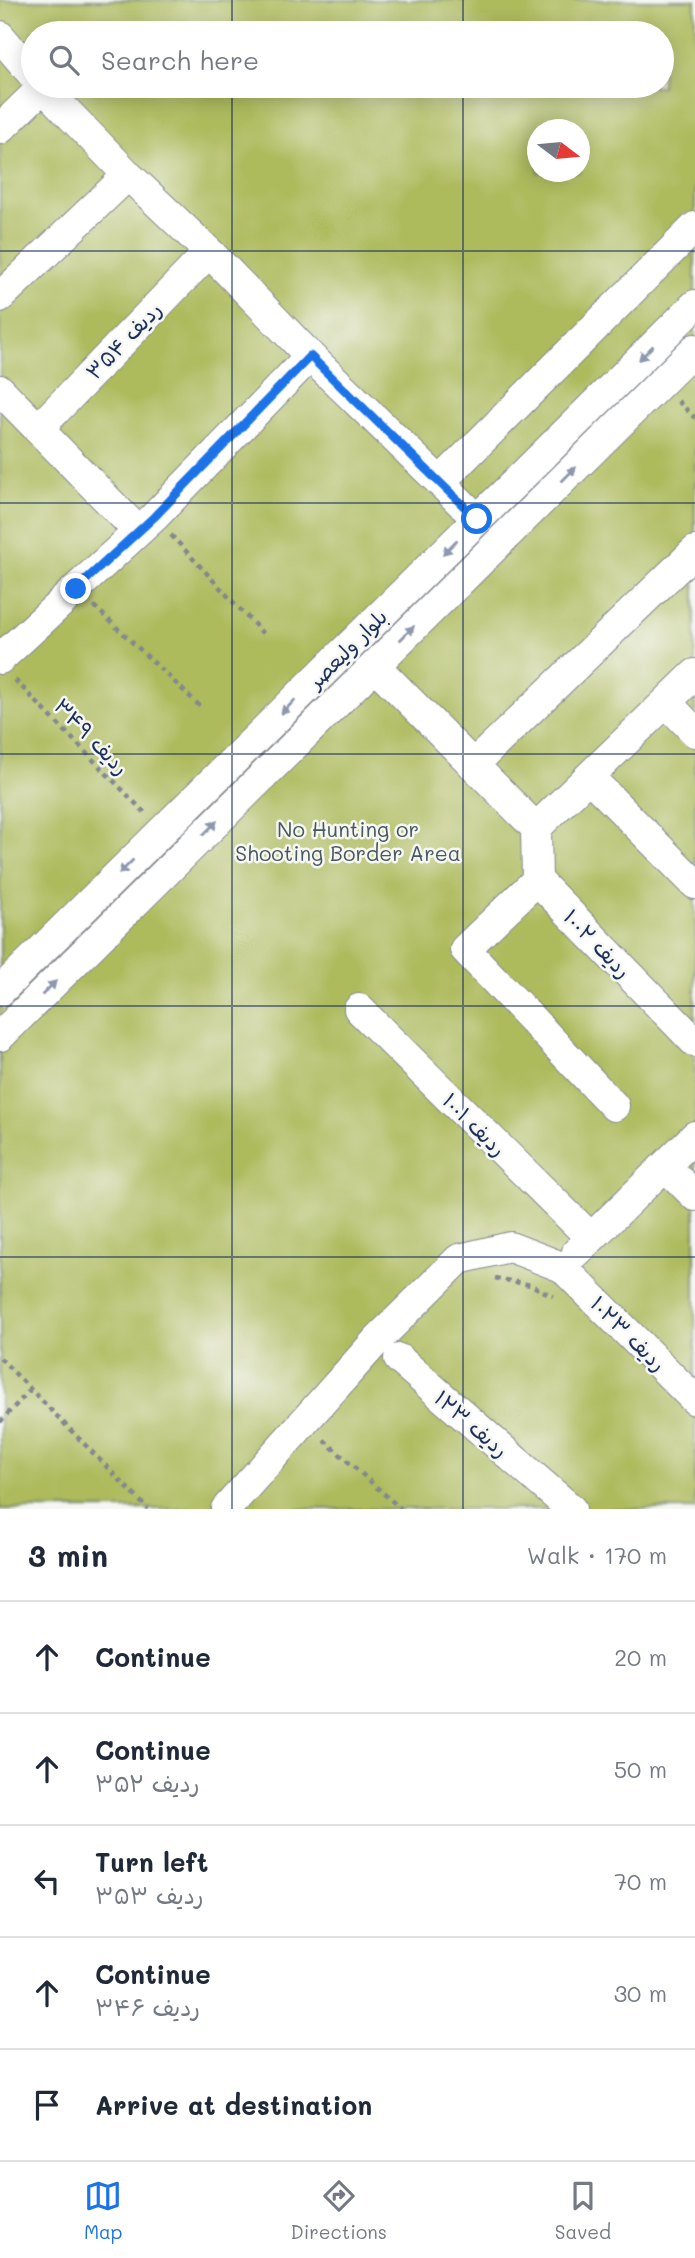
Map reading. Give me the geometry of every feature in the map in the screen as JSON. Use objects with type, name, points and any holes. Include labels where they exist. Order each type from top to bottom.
[{"type":"street","points":[[0,36],[21,61]]},
{"type":"street","points":[[0,129],[30,98]]},
{"type":"street","points":[[53,98],[128,176],[209,252],[310,356],[477,519]]},
{"type":"street","points":[[0,297],[128,176]]},
{"type":"street","points":[[440,482],[695,227]]},
{"type":"street","name":"ردیف ۳۵۴","points":[[38,429],[209,252]]},
{"type":"street","name":"بلوار ولیعصر","points":[[0,991],[695,305]]},
{"type":"street","name":"بلوار ولیعصر","points":[[0,1036],[695,349]]},
{"type":"street","points":[[5,666],[76,589],[146,524],[310,356]]},
{"type":"street","points":[[0,390],[38,429],[146,524]]},
{"type":"street","points":[[473,765],[695,551]]},
{"type":"street","points":[[374,666],[536,828],[537,880],[465,949],[614,1105]]},
{"type":"street","points":[[536,828],[695,674]]},
{"type":"street","points":[[666,702],[695,732]]},
{"type":"street","points":[[589,776],[695,884]]},
{"type":"street","name":"ردیف ۱۰۰۲","points":[[537,880],[695,1042]]},
{"type":"street","name":"ردیف ۱۰۰۱","points":[[359,1009],[591,1238]]},
{"type":"street","points":[[226,1509],[377,1340],[459,1259],[510,1247],[562,1267],[695,1136]]},
{"type":"street","points":[[665,1166],[695,1196]]},
{"type":"street","name":"ردیف ۱۰۲۳","points":[[562,1267],[695,1400]]},
{"type":"street","name":"ردیف ۱۲۳","points":[[399,1359],[571,1509]]},
{"type":"path","points":[[678,400],[695,418]]},
{"type":"path","points":[[146,524],[266,637]]},
{"type":"path","points":[[76,589],[203,709]]},
{"type":"path","name":"ردیف ۳۴۹","points":[[5,666],[163,830]]},
{"type":"path","points":[[0,1358],[148,1509]]},
{"type":"path","points":[[0,1422],[30,1390]]},
{"type":"path","points":[[324,1440],[401,1509]]},
{"type":"green space","name":"No Hunting or Shooting Border Area","points":[[0,0],[695,0],[695,1509],[0,1509]]},
{"type":"route","points":[[76,589],[154,517],[310,356],[477,519]]}]
